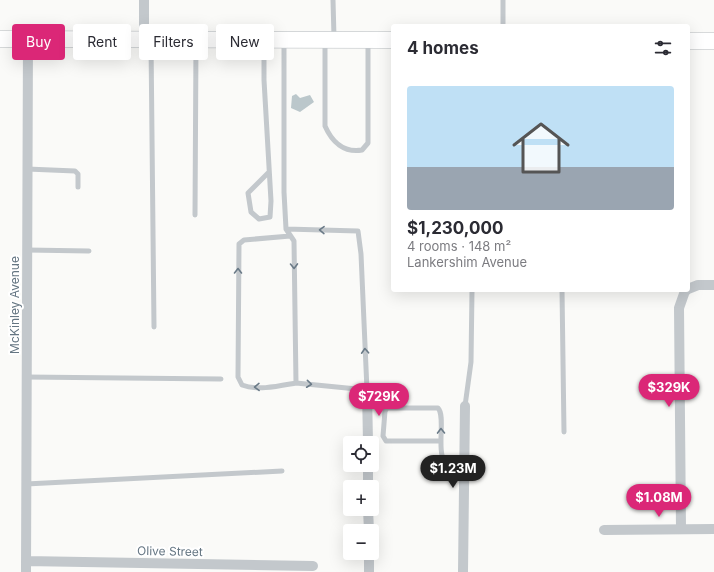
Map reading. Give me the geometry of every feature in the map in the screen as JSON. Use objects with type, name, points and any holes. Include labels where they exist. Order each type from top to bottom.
[{"type":"main road","points":[[0,39],[12,39]]},
{"type":"main road","points":[[65,39],[139,39]]},
{"type":"main road","points":[[274,40],[391,40]]},
{"type":"main road","points":[[690,41],[714,41]]},
{"type":"street","points":[[144,0],[146,24]]},
{"type":"street","name":"McKinley Avenue","points":[[26,567],[28,60]]},
{"type":"street","points":[[690,289],[698,285],[714,284]]},
{"type":"street","points":[[682,529],[679,308],[686,292]]},
{"type":"street","points":[[367,390],[368,436]]},
{"type":"street","points":[[463,572],[465,406]]},
{"type":"street","points":[[604,530],[714,529]]},
{"type":"street","points":[[369,560],[369,572]]},
{"type":"street","name":"Olive Street","points":[[26,567],[313,566]]},
{"type":"lane","points":[[333,0],[329,40],[325,126],[329,135],[342,148],[355,151],[362,150],[368,143],[368,40]]},
{"type":"lane","points":[[503,0],[503,24]]},
{"type":"lane","points":[[284,40],[284,192],[286,229],[294,241],[296,383]]},
{"type":"lane","points":[[148,60],[154,327]]},
{"type":"lane","points":[[194,215],[196,60]]},
{"type":"lane","points":[[264,60],[268,173],[271,201],[270,217],[259,219],[251,212],[248,193],[268,173]]},
{"type":"lane","points":[[27,169],[75,171],[78,174],[78,187]]},
{"type":"lane","points":[[286,229],[358,231],[361,254],[367,390],[296,383],[279,386],[248,387],[242,385],[238,377],[239,244],[244,240],[290,236]]},
{"type":"lane","points":[[27,250],[89,251]]},
{"type":"lane","points":[[465,406],[471,362],[472,292]]},
{"type":"lane","points":[[562,292],[564,432]]},
{"type":"lane","points":[[26,376],[221,379]]},
{"type":"lane","points":[[441,441],[386,440],[383,436],[385,411],[387,408],[438,408],[440,413],[441,441],[441,457],[445,463],[464,468]]},
{"type":"lane","points":[[26,484],[282,471]]},
{"type":"shaded area","points":[[296,94],[300,98],[310,95],[314,102],[300,112],[291,108],[292,96]]}]
